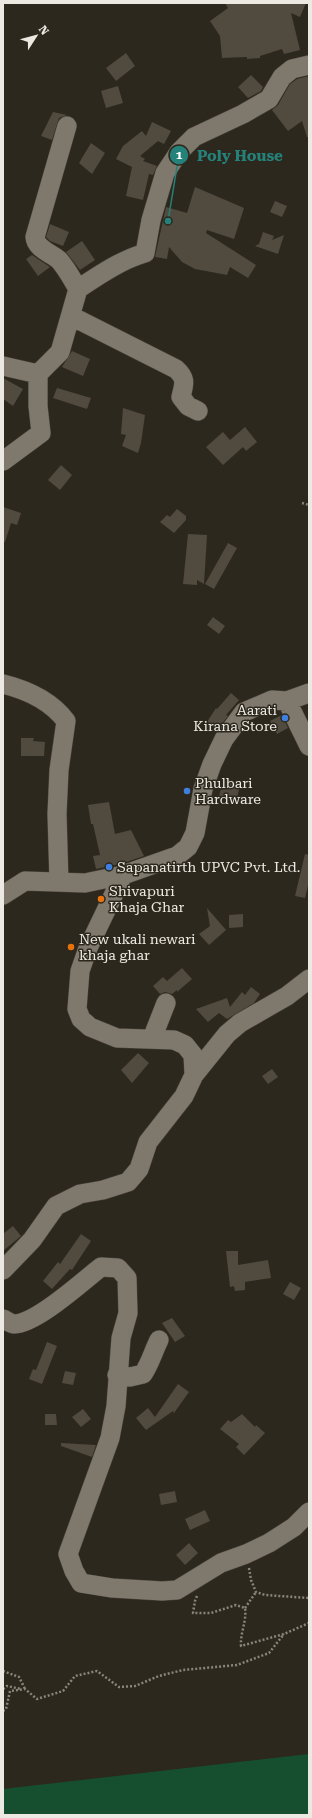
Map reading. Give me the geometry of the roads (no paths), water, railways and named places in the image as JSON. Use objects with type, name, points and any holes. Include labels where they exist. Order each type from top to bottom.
[{"type":"street","points":[[3,461],[41,433],[38,406],[38,374],[60,352],[78,289],[106,271],[134,256],[145,253],[151,220],[165,173],[179,152],[194,137],[269,99],[282,76],[292,69],[309,65]]},
{"type":"street","points":[[67,126],[35,237],[37,244],[58,260],[68,272],[78,289]]},
{"type":"street","points":[[71,316],[176,369],[183,375],[184,381],[181,397],[188,406],[198,411]]},
{"type":"street","points":[[3,366],[38,374]]},
{"type":"street","points":[[3,684],[15,687],[38,697],[58,711],[66,721],[59,770],[57,814],[59,882]]},
{"type":"street","points":[[3,895],[25,881],[85,883],[124,875],[177,856],[188,847],[195,833],[203,789],[224,739],[244,712],[272,700],[287,701],[309,693]]},
{"type":"street","points":[[287,701],[309,746]]},
{"type":"street","points":[[124,875],[88,948],[80,971],[77,1009],[81,1019],[90,1027],[118,1038],[174,1040],[185,1045],[193,1055],[194,1075]]},
{"type":"street","points":[[3,1270],[32,1240],[56,1206],[80,1194],[103,1190],[128,1182],[139,1169],[148,1142],[184,1096],[194,1075],[227,1034],[240,1023],[286,996],[309,979]]},
{"type":"street","points":[[156,1039],[155,1031],[166,1003]]},
{"type":"street","points":[[3,1319],[14,1324],[29,1320],[44,1312],[101,1267],[118,1268],[127,1278],[128,1313],[121,1338],[117,1375],[116,1406],[110,1438],[68,1554],[74,1571],[81,1583],[112,1588],[162,1592],[177,1590],[221,1563],[246,1554],[269,1543],[294,1527],[309,1512]]},
{"type":"street","points":[[117,1375],[130,1377],[143,1374],[149,1366],[159,1340]]},
{"type":"place","name":"Poly House","points":[[168,221]]},
{"type":"place","name":"Aarati Kirana Store","points":[[285,718]]},
{"type":"place","name":"Phulbari Hardware","points":[[187,791]]},
{"type":"place","name":"Sapanatirth UPVC Pvt. Ltd.","points":[[109,867]]},
{"type":"place","name":"Shivapuri Khaja Ghar","points":[[101,899]]},
{"type":"place","name":"New ukali newari khaja ghar","points":[[71,947]]}]
